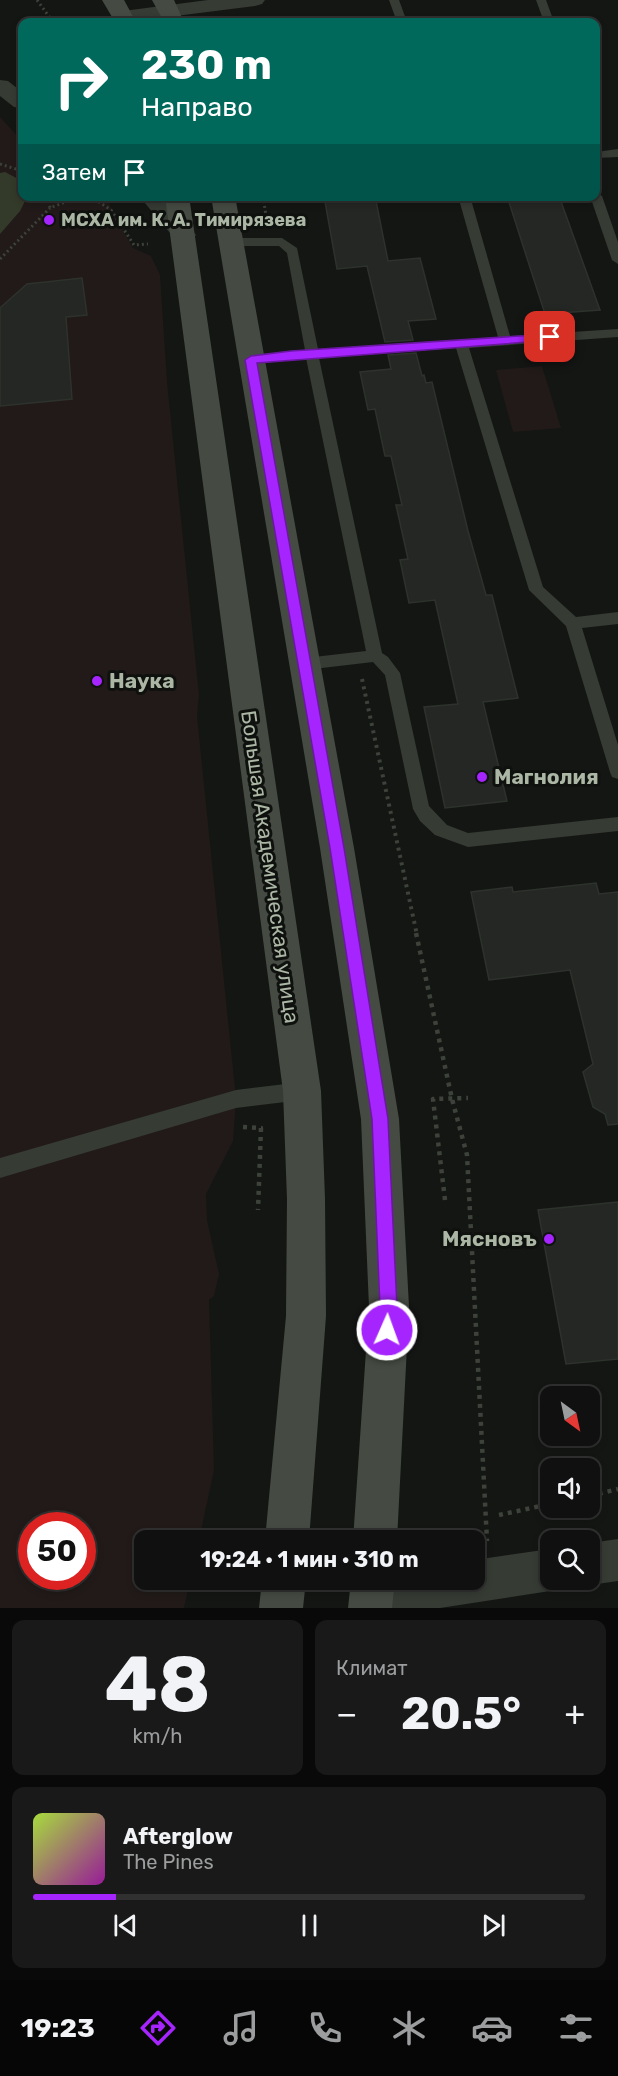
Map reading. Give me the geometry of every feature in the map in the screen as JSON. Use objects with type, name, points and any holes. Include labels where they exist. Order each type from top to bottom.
[{"type":"main road","name":"Большая Академическая улица","points":[[178,201],[302,1091],[306,1199],[306,1316],[288,1530]]},
{"type":"main road","points":[[224,201],[337,848],[380,1119],[388,1307],[376,1530]]},
{"type":"main road","points":[[281,1608],[283,1590]]},
{"type":"street","points":[[120,13],[168,11],[255,0]]},
{"type":"street","points":[[0,86],[18,99]]},
{"type":"street","points":[[154,201],[184,235]]},
{"type":"street","points":[[600,1563],[618,1560]]},
{"type":"street","points":[[372,1595],[540,1572]]},
{"type":"lane","points":[[394,0],[401,18]]},
{"type":"lane","points":[[541,0],[548,18]]},
{"type":"lane","points":[[600,155],[618,153]]},
{"type":"lane","points":[[465,201],[505,340]]},
{"type":"lane","points":[[598,201],[618,260]]},
{"type":"lane","points":[[231,242],[282,242],[293,251],[312,354],[375,656]]},
{"type":"lane","points":[[251,360],[618,333]]},
{"type":"lane","points":[[460,344],[536,590],[573,623],[618,772]]},
{"type":"lane","points":[[573,623],[618,618]]},
{"type":"lane","points":[[305,664],[375,656],[383,661],[392,673],[421,809],[433,825],[450,836],[468,840],[618,824]]},
{"type":"lane","points":[[0,1168],[236,1099],[302,1091]]},
{"type":"path","points":[[37,0],[50,18]]},
{"type":"path","points":[[0,164],[18,170]]},
{"type":"path","points":[[49,201],[50,208]]},
{"type":"path","points":[[0,259],[50,208],[68,201]]},
{"type":"path","points":[[98,201],[111,210],[134,245],[148,244]]},
{"type":"path","points":[[264,201],[270,241]]},
{"type":"path","points":[[357,657],[452,1099],[467,1155],[489,1580]]},
{"type":"path","points":[[444,1200],[433,1099],[468,1098]]},
{"type":"path","points":[[243,1127],[261,1128],[258,1210]]},
{"type":"path","points":[[600,1494],[618,1489]]},
{"type":"path","points":[[499,1515],[540,1506]]},
{"type":"shaded area","name":"Наука","points":[[0,117],[18,137],[18,201],[110,201],[111,210],[133,248],[151,256],[160,275],[167,382],[199,695],[197,716],[236,1099],[233,1141],[206,1194],[207,1220],[219,1274],[214,1296],[209,1300],[214,1470],[201,1530],[134,1530],[134,1590],[188,1590],[184,1608],[0,1608]]},
{"type":"shaded area","points":[[5,172],[18,179],[18,201],[25,201],[20,211],[0,234],[0,173]]},
{"type":"shaded area","points":[[542,366],[561,428],[513,432],[496,370]]},
{"type":"building","points":[[325,201],[376,201],[388,261],[420,258],[436,319],[408,321],[413,340],[385,342],[367,266],[337,269]]},
{"type":"building","points":[[509,201],[561,201],[600,310],[545,314]]},
{"type":"building","points":[[82,278],[87,315],[66,317],[72,399],[0,406],[0,308],[27,284]]},
{"type":"building","points":[[416,353],[422,376],[424,375],[426,383],[432,382],[468,531],[486,595],[492,595],[518,698],[483,702],[507,801],[445,808],[424,707],[458,704],[435,600],[409,603],[400,560],[408,559],[396,505],[402,505],[391,456],[385,456],[375,409],[368,410],[360,372],[391,369],[388,355]]},
{"type":"building","points":[[596,883],[599,894],[618,892],[618,1124],[608,1125],[605,1114],[593,1107],[583,1072],[593,1064],[570,970],[489,980],[471,892],[512,887],[513,892]]},
{"type":"building","points":[[618,1202],[618,1359],[566,1364],[538,1210]]},
{"type":"place","name":"МСХА им. К. А. Тимирязева","points":[[49,220]]},
{"type":"place","name":"Наука","points":[[97,681]]},
{"type":"place","name":"Магнолия","points":[[482,777]]},
{"type":"place","name":"Мясновъ","points":[[549,1239]]},
{"type":"route","points":[[387,1330],[385,1202],[380,1119],[337,848],[251,360],[291,355],[550,337]]}]
